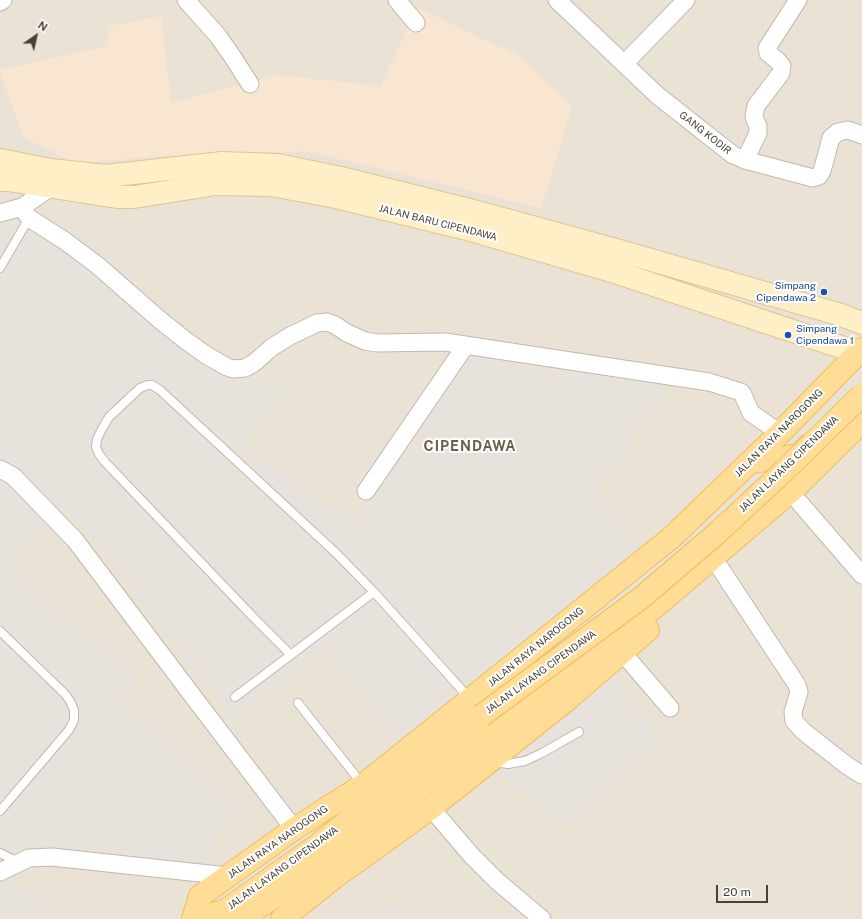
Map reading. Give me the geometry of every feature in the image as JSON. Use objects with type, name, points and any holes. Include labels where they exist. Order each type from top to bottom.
[{"type":"main road","name":"JALAN BARU CIPENDAWA","points":[[1,162],[51,179],[106,176],[222,163],[278,165],[342,178],[477,212],[861,352]]},
{"type":"main road","name":"JALAN BARU CIPENDAWA","points":[[617,262],[838,314],[862,323]]},
{"type":"main road","name":"JALAN RAYA NAROGONG","points":[[193,919],[200,896],[294,829],[363,785],[482,716],[671,538],[780,433],[861,352]]},
{"type":"main road","points":[[748,464],[799,454],[862,396]]},
{"type":"main road","name":"JALAN LAYANG CIPENDAWA","points":[[198,919],[226,910],[315,847],[482,716],[641,598],[716,534],[862,396]]},
{"type":"main road","name":"JALAN LAYANG CIPENDAWA","points":[[244,919],[327,860],[482,716],[650,611],[798,485],[862,422]]},
{"type":"main road","points":[[282,919],[335,877],[431,808],[568,699],[799,502],[862,438]]},
{"type":"street","points":[[186,0],[218,36],[250,84]]},
{"type":"street","points":[[397,0],[416,23]]},
{"type":"street","name":"GANG KODIR","points":[[557,0],[657,95],[733,155],[745,160],[813,178],[819,176],[822,172],[832,138],[838,132],[848,130],[862,135]]},
{"type":"street","points":[[624,64],[686,0]]},
{"type":"street","points":[[745,160],[758,133],[758,126],[754,120],[756,106],[781,73],[782,66],[768,53],[767,48],[798,0]]},
{"type":"street","points":[[26,213],[51,179]]},
{"type":"street","points":[[0,213],[26,213],[97,264],[160,320],[185,340],[206,355],[233,369],[244,368],[254,363],[272,347],[317,323],[327,322],[364,341],[377,343],[444,342],[709,382],[741,392],[751,413],[780,433]]},
{"type":"street","points":[[366,491],[466,345]]},
{"type":"street","points":[[0,469],[13,476],[75,540],[294,829]]},
{"type":"street","points":[[799,502],[862,575]]},
{"type":"street","points":[[720,568],[797,685],[799,692],[792,717],[794,721],[845,764],[862,775]]},
{"type":"street","points":[[622,652],[670,708]]},
{"type":"street","points":[[431,808],[497,881],[542,919]]},
{"type":"street","points":[[0,872],[29,858],[59,858],[228,876]]},
{"type":"lane","points":[[0,268],[26,213]]},
{"type":"lane","points":[[291,655],[99,454],[96,447],[97,439],[102,428],[109,417],[140,388],[152,385],[160,390],[336,553],[374,592],[482,716]]},
{"type":"lane","points":[[235,697],[374,592]]},
{"type":"lane","points":[[0,631],[65,694],[74,710],[74,720],[69,730],[0,811]]},
{"type":"lane","points":[[298,703],[363,785]]},
{"type":"lane","points":[[489,762],[508,764],[525,761],[579,732]]},
{"type":"lane","points":[[0,853],[18,862]]},
{"type":"shaded area","points":[[0,0],[862,0],[862,919],[0,919]]},
{"type":"shaded area","points":[[418,8],[521,57],[572,107],[541,208],[306,151],[162,156],[77,163],[24,138],[0,72],[0,70],[108,46],[109,26],[161,16],[171,103],[277,75],[380,86]]},
{"type":"shaded area","points":[[0,205],[97,241],[162,313],[288,396],[244,445],[351,521],[408,454],[468,337],[680,371],[593,493],[657,564],[578,624],[662,745],[563,829],[479,756],[433,783],[319,649],[234,720],[68,509],[8,564],[141,678],[121,699],[241,805],[194,867],[36,853],[5,872],[61,919],[0,919]]},
{"type":"shaded area","points":[[383,898],[413,919],[367,919]]},
{"type":"place","name":"Simpang Cipendawa 2","points":[[824,292]]},
{"type":"place","name":"Simpang Cipendawa 1","points":[[788,335]]},
{"type":"district","name":"CIPENDAWA","points":[[470,447]]}]
